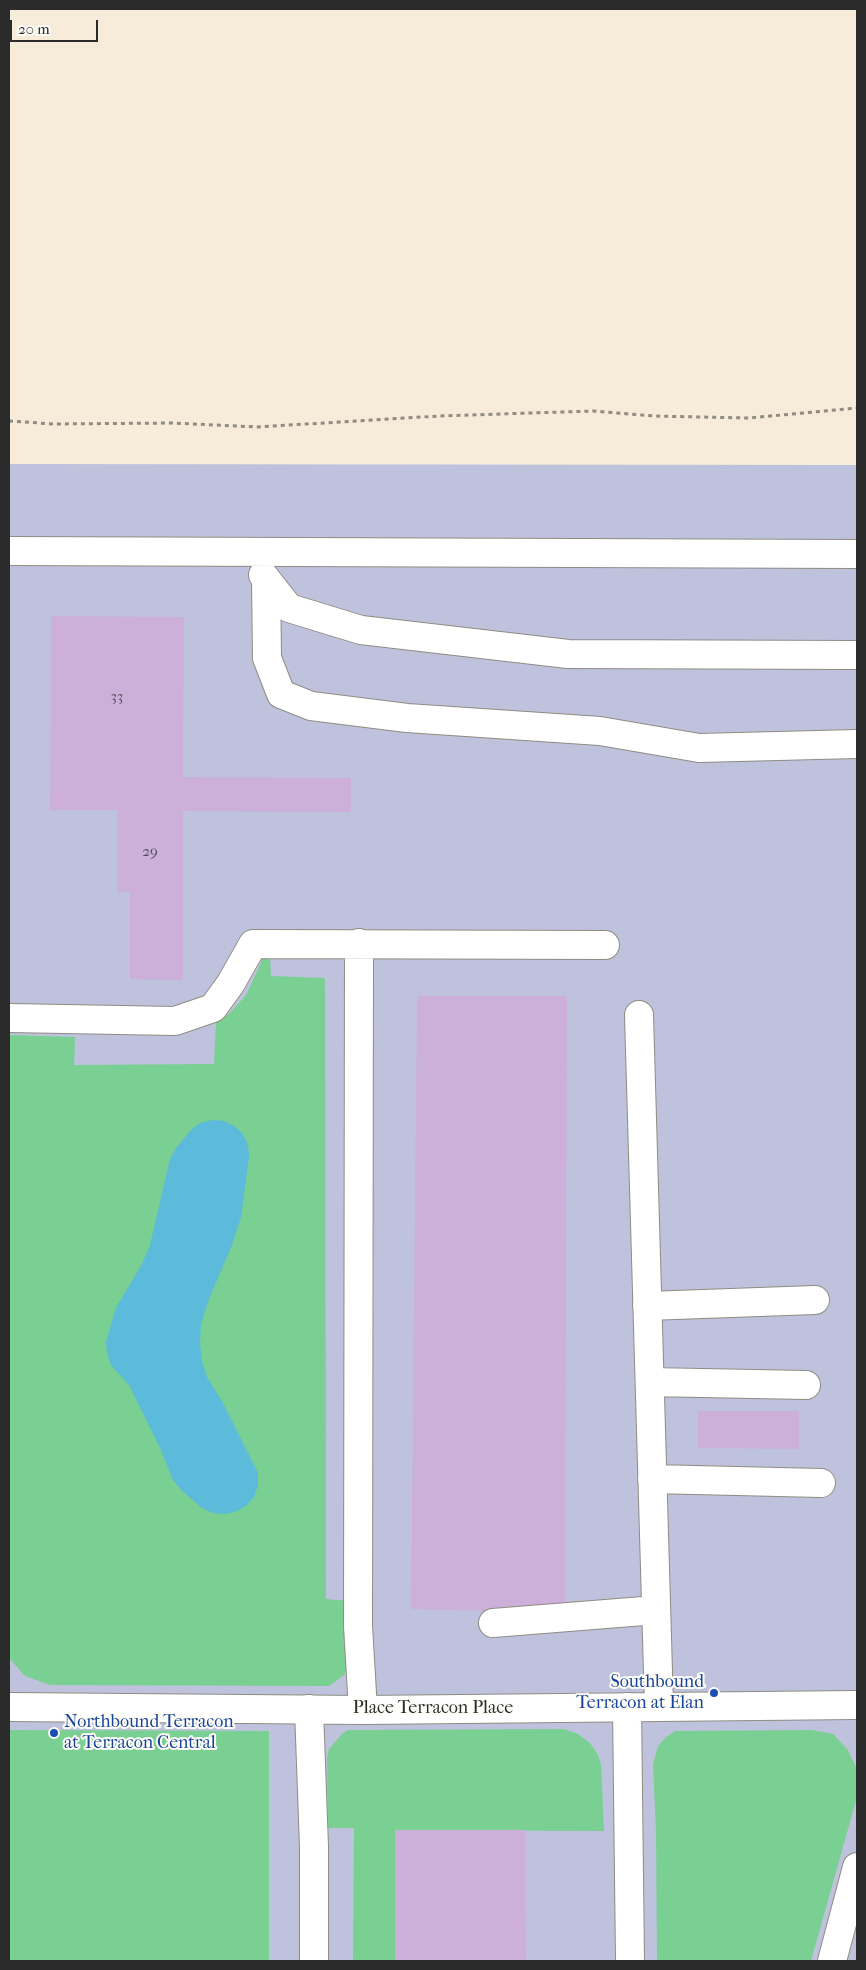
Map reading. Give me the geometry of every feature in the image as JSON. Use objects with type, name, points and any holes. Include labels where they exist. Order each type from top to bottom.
[{"type":"street","points":[[9,551],[857,554]]},
{"type":"street","points":[[245,552],[290,608],[361,630],[568,654],[857,655]]},
{"type":"street","points":[[266,579],[268,658],[281,694],[311,706],[407,718],[600,730],[699,748],[857,744]]},
{"type":"street","points":[[359,943],[358,1626],[363,1710]]},
{"type":"street","points":[[9,1018],[175,1021],[213,1008],[231,983],[253,944],[359,943],[604,946]]},
{"type":"street","points":[[639,1015],[659,1707]]},
{"type":"street","points":[[648,1306],[815,1300]]},
{"type":"street","points":[[650,1382],[806,1385]]},
{"type":"street","points":[[652,1479],[821,1483]]},
{"type":"street","points":[[493,1623],[656,1610]]},
{"type":"street","name":"Place Terracon Place","points":[[9,1707],[363,1710],[857,1705]]},
{"type":"street","points":[[628,1707],[630,1961]]},
{"type":"street","points":[[310,1710],[314,1847],[314,1961]]},
{"type":"street","points":[[832,1961],[857,1867]]},
{"type":"path","points":[[9,421],[54,424],[172,422],[257,427],[439,416],[593,411],[654,416],[749,418],[857,408]]},
{"type":"shaded area","points":[[9,464],[857,465],[857,1961],[9,1961]]},
{"type":"green space","points":[[262,955],[270,955],[271,976],[325,978],[326,1599],[350,1601],[351,1661],[344,1675],[329,1686],[50,1685],[25,1676],[9,1658],[9,1035],[75,1037],[74,1065],[214,1064],[216,1022],[229,1014],[246,995],[261,963]]},
{"type":"green space","points":[[564,1729],[578,1734],[590,1743],[598,1755],[601,1764],[604,1831],[395,1830],[395,1961],[353,1961],[354,1828],[328,1828],[327,1758],[329,1749],[342,1734],[348,1730]]},
{"type":"green space","points":[[9,1730],[269,1731],[269,1961],[9,1961]]},
{"type":"green space","points":[[812,1730],[833,1734],[848,1750],[857,1770],[857,1797],[811,1961],[657,1961],[656,1832],[653,1764],[658,1746],[675,1731]]},
{"type":"water","points":[[212,1120],[224,1121],[234,1126],[243,1134],[248,1145],[249,1157],[241,1217],[201,1324],[200,1343],[202,1361],[207,1377],[223,1403],[258,1473],[258,1485],[254,1497],[246,1506],[235,1512],[224,1514],[212,1513],[201,1507],[181,1490],[173,1480],[161,1450],[129,1385],[111,1365],[106,1342],[116,1308],[142,1264],[150,1245],[170,1159],[176,1148],[191,1130],[200,1123]]},
{"type":"building","points":[[51,616],[184,617],[183,777],[351,778],[351,812],[183,811],[183,980],[130,979],[130,892],[117,892],[117,810],[50,810]]},
{"type":"building","points":[[417,996],[567,996],[565,1613],[411,1609]]},
{"type":"building","points":[[698,1411],[799,1411],[799,1449],[698,1448]]},
{"type":"building","points":[[395,1830],[525,1830],[526,1961],[395,1961]]},
{"type":"place","name":"Southbound Terracon at Elan","points":[[714,1693]]},
{"type":"place","name":"Northbound Terracon at Terracon Central","points":[[54,1733]]}]
